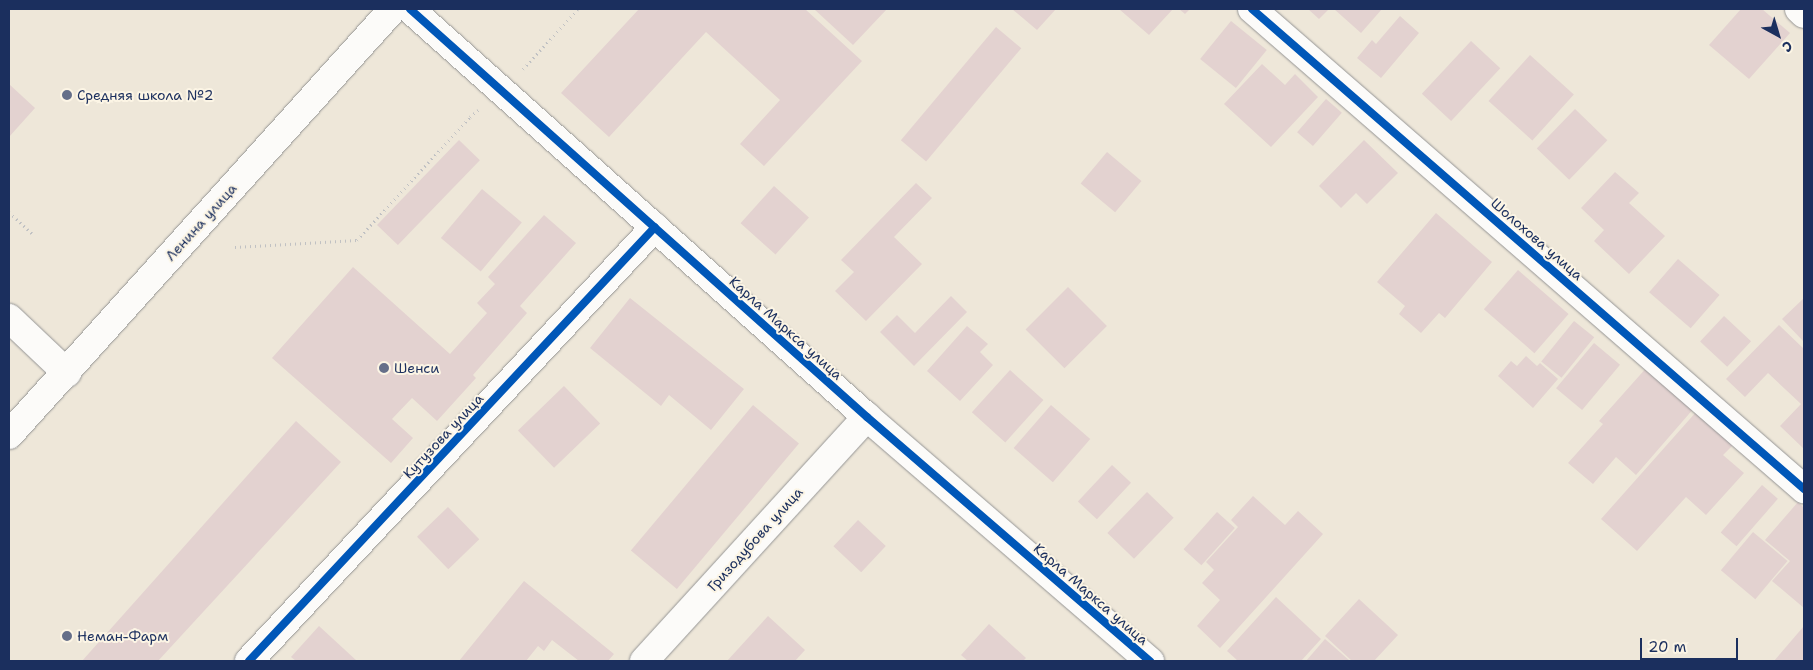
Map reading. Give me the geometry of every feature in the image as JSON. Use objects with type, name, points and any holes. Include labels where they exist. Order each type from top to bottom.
[{"type":"street","name":"Ленина улица","points":[[9,435],[67,373],[393,9]]},
{"type":"street","name":"Карла Маркса улица","points":[[410,9],[867,417],[1150,661]]},
{"type":"street","name":"Шолохова улица","points":[[1252,9],[1804,489]]},
{"type":"street","points":[[1799,9],[1804,14]]},
{"type":"street","name":"Кутузова улица","points":[[249,661],[655,227]]},
{"type":"street","points":[[9,318],[67,373]]},
{"type":"street","name":"Гризодубова улица","points":[[644,661],[867,417]]},
{"type":"path","points":[[235,247],[357,240],[470,117],[503,92],[578,9]]},
{"type":"path","points":[[9,212],[34,235]]},
{"type":"building","points":[[639,9],[805,9],[862,61],[764,166],[740,144],[780,100],[706,32],[609,137],[561,93]]},
{"type":"building","points":[[814,9],[887,9],[853,45]]},
{"type":"building","points":[[1012,9],[1056,9],[1037,30]]},
{"type":"building","points":[[1119,9],[1173,9],[1149,35]]},
{"type":"building","points":[[1179,9],[1190,9],[1185,14]]},
{"type":"building","points":[[1308,9],[1329,9],[1319,19]]},
{"type":"building","points":[[1334,9],[1382,9],[1361,33]]},
{"type":"building","points":[[1741,9],[1762,9],[1790,33],[1749,79],[1709,45]]},
{"type":"building","points":[[1400,16],[1419,33],[1381,78],[1357,58],[1372,40],[1376,44]]},
{"type":"building","points":[[1231,21],[1267,50],[1236,88],[1200,59]]},
{"type":"building","points":[[996,27],[1021,48],[926,162],[901,140]]},
{"type":"building","points":[[1471,41],[1500,68],[1451,121],[1422,94]]},
{"type":"building","points":[[1530,55],[1574,94],[1532,141],[1489,101]]},
{"type":"building","points":[[1262,64],[1285,85],[1295,74],[1318,97],[1271,147],[1224,104]]},
{"type":"building","points":[[9,84],[35,108],[9,137]]},
{"type":"building","points":[[1326,99],[1342,113],[1313,146],[1297,132]]},
{"type":"building","points":[[1575,109],[1607,140],[1569,180],[1537,149]]},
{"type":"building","points":[[459,140],[480,160],[398,245],[377,225]]},
{"type":"building","points":[[1364,140],[1398,173],[1367,204],[1356,193],[1341,208],[1319,186]]},
{"type":"building","points":[[1107,152],[1141,181],[1115,212],[1081,183]]},
{"type":"building","points":[[1615,172],[1639,193],[1629,203],[1665,236],[1629,274],[1594,241],[1604,230],[1581,208]]},
{"type":"building","points":[[916,183],[932,198],[894,237],[922,264],[866,321],[835,291],[854,272],[841,260]]},
{"type":"building","points":[[774,186],[809,217],[775,255],[741,223]]},
{"type":"building","points":[[482,189],[522,222],[481,271],[441,238]]},
{"type":"building","points":[[1436,213],[1492,262],[1445,318],[1439,313],[1421,333],[1399,314],[1405,306],[1377,282]]},
{"type":"building","points":[[544,215],[576,243],[520,306],[527,313],[473,375],[476,378],[437,421],[412,398],[392,419],[413,438],[391,463],[272,358],[353,267],[450,354],[487,313],[477,303],[495,284],[488,277]]},
{"type":"building","points":[[1678,259],[1720,295],[1691,328],[1649,292]]},
{"type":"building","points":[[1518,270],[1569,314],[1534,353],[1484,309]]},
{"type":"building","points":[[1068,287],[1107,326],[1064,368],[1026,329]]},
{"type":"building","points":[[951,296],[967,312],[914,366],[880,332],[897,315],[915,333]]},
{"type":"building","points":[[630,298],[744,389],[711,430],[669,395],[661,406],[590,348]]},
{"type":"building","points":[[1804,298],[1804,342],[1782,319]]},
{"type":"building","points":[[1724,316],[1751,341],[1727,367],[1700,342]]},
{"type":"building","points":[[1574,321],[1594,337],[1561,378],[1541,361]]},
{"type":"building","points":[[1779,325],[1804,349],[1804,449],[1780,426],[1801,404],[1768,373],[1745,397],[1726,379]]},
{"type":"building","points":[[967,326],[988,344],[980,352],[993,365],[960,401],[927,371]]},
{"type":"building","points":[[1594,343],[1620,365],[1582,410],[1556,388]]},
{"type":"building","points":[[1526,356],[1537,366],[1540,363],[1558,379],[1533,408],[1498,376],[1511,361],[1517,366]]},
{"type":"building","points":[[1648,366],[1695,407],[1636,475],[1616,457],[1593,484],[1568,463],[1603,424],[1599,421]]},
{"type":"building","points":[[1010,370],[1043,400],[1005,442],[972,412]]},
{"type":"building","points":[[564,386],[600,423],[554,468],[518,430]]},
{"type":"building","points":[[753,405],[799,444],[677,589],[631,551]]},
{"type":"building","points":[[1051,405],[1090,439],[1053,482],[1014,448]]},
{"type":"building","points":[[1697,411],[1734,444],[1723,455],[1744,473],[1706,515],[1686,497],[1637,551],[1601,519]]},
{"type":"building","points":[[296,421],[341,462],[158,661],[82,661]]},
{"type":"building","points":[[1112,465],[1131,483],[1097,519],[1078,502]]},
{"type":"building","points":[[1762,485],[1778,499],[1737,546],[1721,533]]},
{"type":"building","points":[[1147,492],[1174,518],[1134,559],[1107,533]]},
{"type":"building","points":[[1253,496],[1285,525],[1298,511],[1323,534],[1220,648],[1197,626],[1220,600],[1202,583],[1214,570],[1206,562],[1238,527],[1231,520]]},
{"type":"building","points":[[1798,502],[1804,508],[1804,608],[1772,581],[1790,561],[1765,540]]},
{"type":"building","points":[[448,507],[479,539],[448,569],[417,537]]},
{"type":"building","points":[[1217,512],[1235,528],[1201,565],[1184,549]]},
{"type":"building","points":[[858,520],[886,546],[861,572],[833,546]]},
{"type":"building","points":[[1753,532],[1787,561],[1755,599],[1721,570]]},
{"type":"building","points":[[524,581],[614,654],[608,661],[579,661],[552,640],[544,651],[538,646],[526,661],[459,661]]},
{"type":"building","points":[[1276,597],[1321,639],[1301,661],[1238,661],[1227,651]]},
{"type":"building","points":[[1359,599],[1398,635],[1374,661],[1352,661],[1325,636]]},
{"type":"building","points":[[768,616],[805,650],[795,661],[727,661]]},
{"type":"building","points":[[989,624],[1026,658],[1023,661],[968,661],[961,655]]},
{"type":"building","points":[[319,626],[357,661],[296,661],[291,657]]},
{"type":"building","points":[[1804,626],[1804,661],[1774,661]]},
{"type":"building","points":[[1325,639],[1350,661],[1306,661]]},
{"type":"cycle path","points":[[410,9],[867,417],[1150,661]]},
{"type":"cycle path","points":[[1252,9],[1804,489]]},
{"type":"cycle path","points":[[249,661],[655,227]]},
{"type":"place","name":"Средняя школа №2","points":[[67,95]]},
{"type":"place","name":"Шенси","points":[[384,368]]},
{"type":"place","name":"Неман-Фарм","points":[[67,636]]}]
